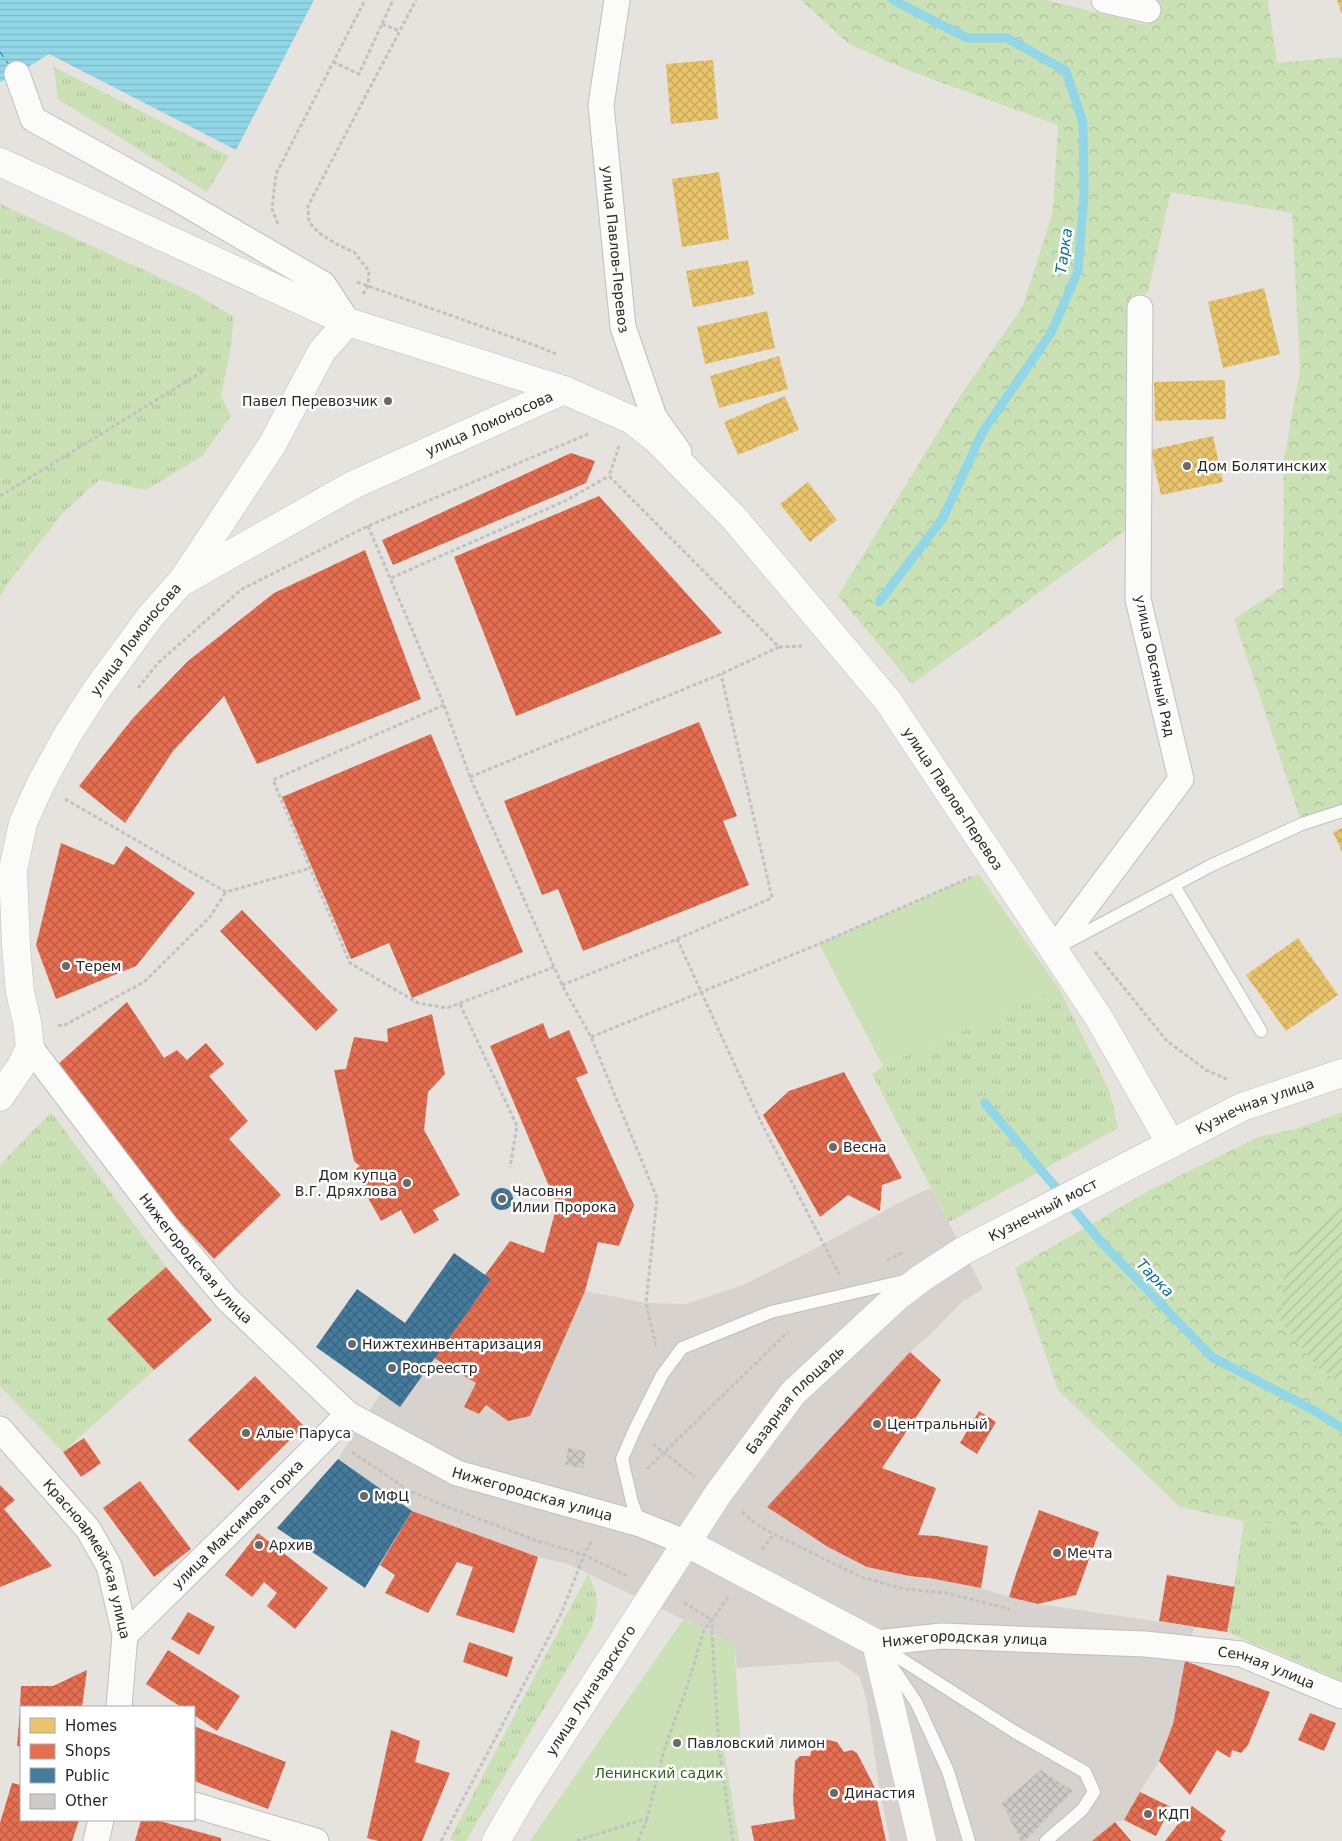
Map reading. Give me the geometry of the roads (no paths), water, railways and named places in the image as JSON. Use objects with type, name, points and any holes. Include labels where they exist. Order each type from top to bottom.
[{"type":"main road","name":"улица Павлов-Перевоз","points":[[0,162],[348,322],[564,390],[632,420],[656,439],[734,518],[888,701],[1099,1018],[1171,1144]]},
{"type":"main road","points":[[180,583],[272,445],[322,351],[348,322]]},
{"type":"main road","name":"улица Ломоносова","points":[[29,1034],[20,992],[13,870],[23,823],[41,783],[68,734],[95,692],[150,617],[180,583],[353,484],[564,390]]},
{"type":"main road","points":[[0,1097],[23,1062],[29,1034]]},
{"type":"main road","name":"Кузнечная улица","points":[[1124,1168],[1242,1107],[1342,1073]]},
{"type":"main road","name":"Кузнечный мост","points":[[923,1276],[963,1251],[1124,1168]]},
{"type":"main road","name":"Базарная площадь","points":[[687,1543],[718,1494],[793,1393],[899,1294],[923,1276]]},
{"type":"main road","name":"Нижегородская улица","points":[[687,1543],[876,1643]]},
{"type":"main road","name":"улица Луначарского","points":[[496,1841],[524,1793],[687,1543]]},
{"type":"main road","points":[[876,1643],[922,1841]]},
{"type":"street","name":"улица Павлов-Перевоз","points":[[617,0],[601,105],[623,327],[654,417],[699,481]]},
{"type":"street","points":[[1104,0],[1148,10]]},
{"type":"street","points":[[17,74],[33,119],[174,197],[323,284],[348,322]]},
{"type":"street","name":"улица Овсяный Ряд","points":[[1053,950],[1181,779],[1138,599],[1140,308]]},
{"type":"street","name":"Нижегородская улица","points":[[29,1034],[169,1230],[228,1300],[348,1414],[457,1473],[640,1524],[687,1543]]},
{"type":"street","name":"улица Максимова горка","points":[[125,1635],[348,1414]]},
{"type":"street","name":"Красноармейская улица","points":[[0,1429],[88,1529],[109,1566],[125,1635],[119,1706]]},
{"type":"street","name":"Нижегородская улица","points":[[876,1643],[942,1636],[1145,1644],[1188,1648]]},
{"type":"street","name":"Сенная улица","points":[[1188,1648],[1242,1654],[1342,1696]]},
{"type":"street","points":[[195,1805],[316,1841]]},
{"type":"street","points":[[96,1841],[101,1821]]},
{"type":"lane","points":[[1053,950],[1175,887],[1210,866],[1302,824],[1342,811]]},
{"type":"lane","points":[[1175,887],[1261,1031]]},
{"type":"lane","points":[[640,1524],[632,1502],[622,1459],[662,1375],[682,1348],[771,1312],[923,1276]]},
{"type":"lane","points":[[876,1643],[916,1702],[948,1771],[969,1841]]},
{"type":"lane","points":[[876,1643],[1015,1732],[1085,1772],[1094,1792],[1082,1810],[1046,1841]]},
{"type":"water","points":[[0,0],[314,0],[236,150],[49,54],[0,82]]},
{"type":"waterway","name":"Тарка","points":[[879,602],[943,518],[982,433],[1051,333],[1078,271],[1084,195],[1083,123],[1066,71],[1007,38],[967,38],[893,0]]},
{"type":"waterway","name":"Тарка","points":[[985,1103],[1103,1244],[1212,1357],[1315,1411],[1342,1428]]},
{"type":"place","name":"Павел Перевозчик","points":[[388,401]]},
{"type":"place","name":"Дом Болятинских","points":[[1187,466]]},
{"type":"place","name":"Терем","points":[[66,966]]},
{"type":"place","name":"Весна","points":[[833,1147]]},
{"type":"place","name":"Дом купца В.Г. Дряхлова","points":[[407,1183]]},
{"type":"place","name":"Часовня Илии Пророка","points":[[502,1199]]},
{"type":"place","name":"Нижтехинвентаризация","points":[[352,1344]]},
{"type":"place","name":"Росреестр","points":[[392,1368]]},
{"type":"place","name":"Центральный","points":[[877,1424]]},
{"type":"place","name":"Алые Паруса","points":[[246,1433]]},
{"type":"place","name":"МФЦ","points":[[364,1496]]},
{"type":"place","name":"Архив","points":[[259,1545]]},
{"type":"place","name":"Мечта","points":[[1057,1553]]},
{"type":"place","name":"Павловский лимон","points":[[677,1743]]},
{"type":"place","name":"Династия","points":[[834,1793]]},
{"type":"place","name":"КДП","points":[[1148,1814]]},
{"type":"park label","name":"Ленинский садик","points":[[659,1773]]}]
